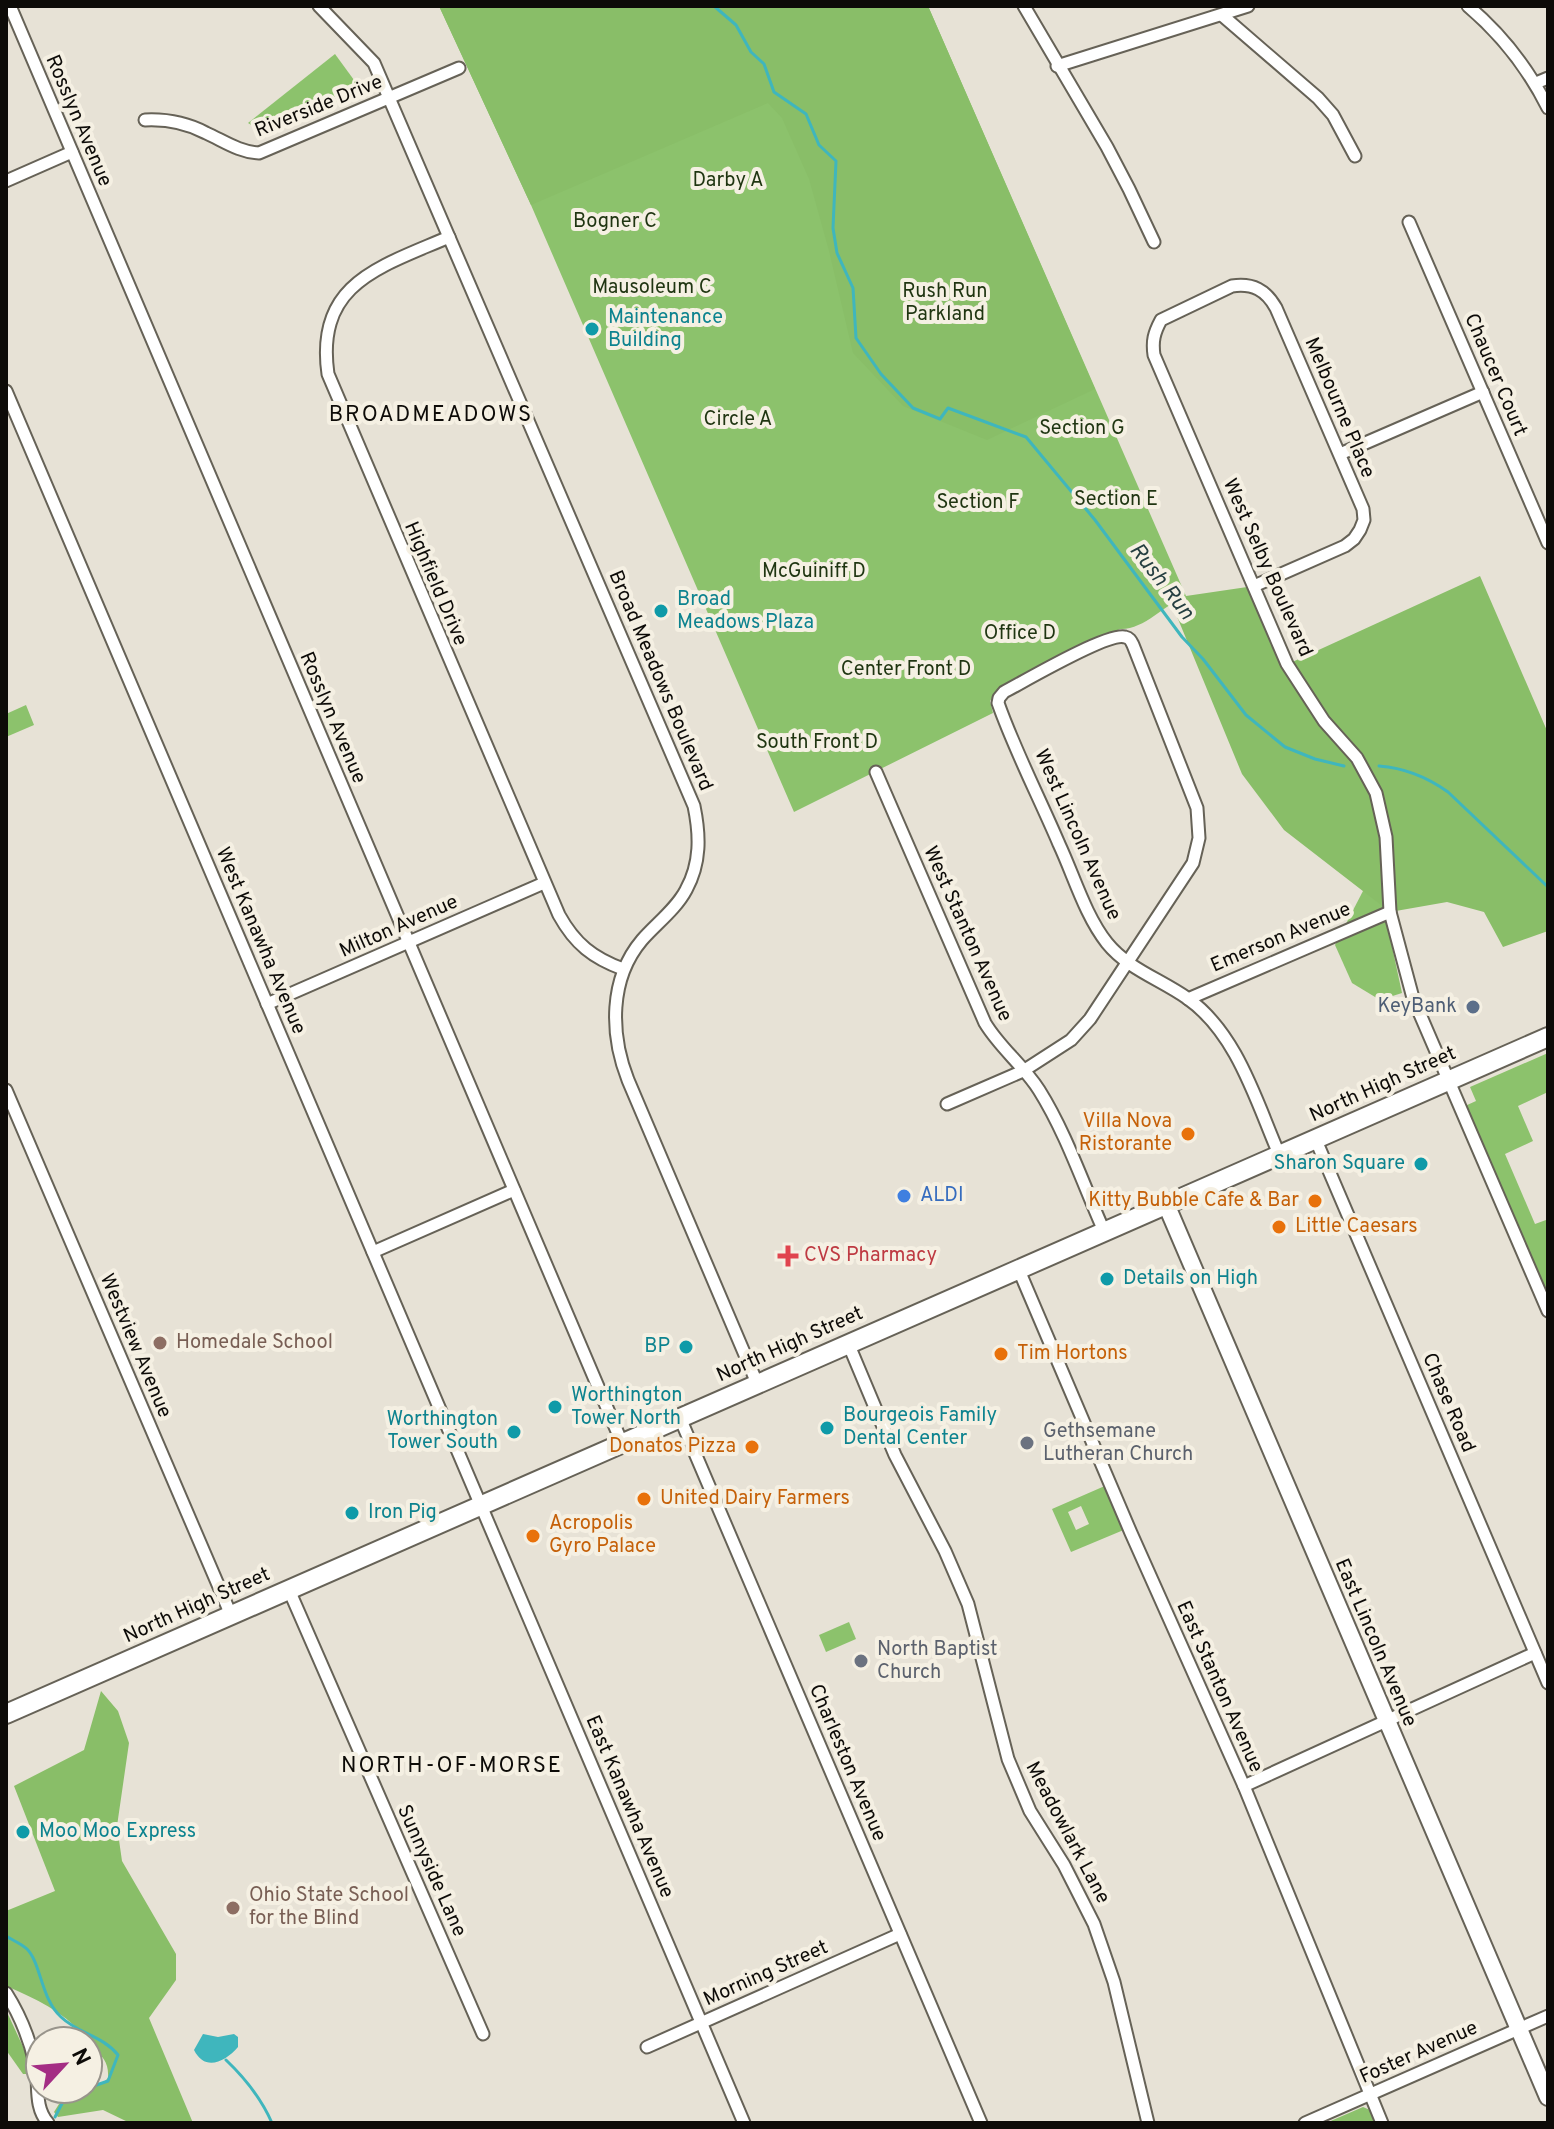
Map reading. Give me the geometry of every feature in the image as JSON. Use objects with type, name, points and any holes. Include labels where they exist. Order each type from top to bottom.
[{"type":"main road","name":"North High Street","points":[[6,1714],[1548,1037]]},
{"type":"main road","name":"East Lincoln Avenue","points":[[1166,1204],[1548,2097]]},
{"type":"street","name":"Rosslyn Avenue","points":[[10,6],[622,1443]]},
{"type":"street","name":"Broad Meadows Boulevard","points":[[319,6],[368,55],[389,98],[694,806],[698,849],[689,884],[679,900],[639,943],[623,969],[615,1025],[623,1068],[757,1383]]},
{"type":"street","points":[[1024,6],[1122,175],[1154,242]]},
{"type":"street","points":[[1057,66],[1248,6]]},
{"type":"street","points":[[1468,6],[1515,54],[1536,83],[1548,108]]},
{"type":"street","points":[[1223,16],[1318,98],[1333,115],[1355,156]]},
{"type":"street","name":"Riverside Drive","points":[[145,120],[172,121],[245,152],[259,153],[459,68]]},
{"type":"street","points":[[1536,83],[1548,78]]},
{"type":"street","points":[[6,181],[72,152]]},
{"type":"street","name":"Chaucer Court","points":[[1409,222],[1548,543]]},
{"type":"street","name":"Highfield Drive","points":[[449,237],[368,273],[342,296],[326,337],[328,374],[559,915],[578,944],[588,953],[623,969]]},
{"type":"street","name":"West Selby Boulevard","points":[[1256,287],[1232,286],[1161,320],[1152,343],[1154,355],[1287,664],[1324,721],[1357,758],[1376,793],[1386,837],[1390,912],[1413,998],[1548,1311]]},
{"type":"street","name":"Melbourne Place","points":[[1254,586],[1345,546],[1354,539],[1364,520],[1363,509],[1276,308],[1269,295],[1256,287]]},
{"type":"street","name":"West Kanawha Avenue","points":[[6,391],[481,1505]]},
{"type":"street","points":[[1340,454],[1483,392]]},
{"type":"street","name":"West Lincoln Avenue","points":[[1128,963],[1193,863],[1199,822],[1192,793],[1129,639],[1123,636],[1105,641],[1004,692],[998,703],[1104,939],[1128,963],[1188,999],[1206,1015],[1233,1051],[1279,1154]]},
{"type":"street","name":"West Stanton Avenue","points":[[876,772],[985,1023],[995,1040],[1038,1088],[1055,1119],[1104,1231]]},
{"type":"street","name":"Milton Avenue","points":[[267,1004],[544,883]]},
{"type":"street","name":"Emerson Avenue","points":[[1188,999],[1390,912]]},
{"type":"street","points":[[947,1104],[1023,1071],[1071,1040],[1090,1019],[1128,963]]},
{"type":"street","name":"Westview Avenue","points":[[6,1090],[231,1615]]},
{"type":"street","name":"Chase Road","points":[[1315,1138],[1548,1683]]},
{"type":"street","points":[[373,1252],[514,1190]]},
{"type":"street","name":"East Stanton Avenue","points":[[1018,1268],[1244,1786],[1382,2123]]},
{"type":"street","name":"Meadowlark Lane","points":[[848,1343],[895,1455],[945,1551],[968,1604],[993,1705],[1030,1811],[1064,1865],[1094,1924],[1129,2036],[1142,2109],[1148,2123]]},
{"type":"street","name":"Charleston Avenue","points":[[680,1418],[981,2123]]},
{"type":"street","name":"East Kanawha Avenue","points":[[481,1505],[744,2123]]},
{"type":"street","name":"Sunnyside Lane","points":[[289,1590],[483,2034]]},
{"type":"street","points":[[1244,1786],[1535,1653]]},
{"type":"street","name":"Morning Street","points":[[647,2047],[900,1934]]},
{"type":"street","points":[[6,1993],[22,2019],[36,2065],[41,2113],[48,2123]]},
{"type":"street","name":"Foster Avenue","points":[[1305,2123],[1548,2016]]},
{"type":"green space","points":[[439,6],[928,6],[1186,596],[1137,626],[1120,629],[998,690],[990,701],[993,713],[794,812],[531,205]]},
{"type":"green space","name":"Rush Run Parkland","points":[[439,6],[928,6],[1095,389],[987,440],[903,406],[853,353],[809,179],[782,118],[768,103],[531,205]]},
{"type":"green space","points":[[335,54],[362,91],[284,126],[258,129],[248,123]]},
{"type":"green space","points":[[1480,576],[1548,733],[1548,931],[1503,947],[1484,912],[1447,902],[1390,912],[1284,830],[1242,774],[1171,602],[1186,596],[1254,586],[1288,664]]},
{"type":"green space","points":[[26,705],[34,725],[6,737],[6,714]]},
{"type":"green space","points":[[1379,886],[1402,993],[1380,1000],[1352,983],[1335,945],[1363,891]]},
{"type":"green space","points":[[1548,1053],[1548,1092],[1518,1106],[1533,1141],[1505,1154],[1535,1224],[1546,1220],[1548,1225],[1548,1296],[1465,1106],[1476,1101],[1470,1087]]},
{"type":"green space","points":[[1107,1485],[1126,1529],[1071,1552],[1052,1509]],"holes":[[[1081,1506],[1089,1524],[1076,1530],[1068,1512]]]},
{"type":"green space","points":[[849,1622],[856,1639],[826,1652],[819,1635]]},
{"type":"green space","points":[[101,1691],[118,1711],[129,1743],[117,1826],[122,1861],[176,1954],[176,1980],[149,2018],[193,2123],[130,2123],[103,2110],[58,2117],[54,2112],[58,2105],[104,2105],[104,2082],[108,2073],[104,2060],[104,2025],[74,2025],[43,2003],[6,1986],[6,1911],[55,1891],[14,1786],[84,1750]]},
{"type":"green space","points":[[6,2010],[24,2049],[24,2074],[6,2050]]},
{"type":"green space","points":[[1363,2107],[1370,2110],[1376,2123],[1326,2123]]},
{"type":"water","points":[[203,2034],[218,2037],[234,2034],[238,2037],[238,2047],[227,2057],[209,2063],[194,2050]]},
{"type":"waterway","name":"Rush Run","points":[[714,6],[736,25],[751,52],[764,64],[774,92],[806,114],[819,145],[836,161],[833,228],[837,253],[853,288],[856,338],[881,374],[913,408],[940,419],[948,408],[1026,437],[1095,520],[1182,637],[1246,715],[1285,747],[1344,766]]},
{"type":"waterway","name":"Rush Run","points":[[1379,766],[1416,774],[1448,792],[1548,887]]},
{"type":"waterway","points":[[6,1936],[32,1955],[49,2001],[61,2017],[72,2025]]},
{"type":"waterway","points":[[104,2042],[118,2055],[108,2081],[104,2082]]},
{"type":"waterway","points":[[226,2060],[252,2089],[272,2123]]},
{"type":"waterway","points":[[55,2117],[61,2105]]},
{"type":"place","name":"Maintenance Building","points":[[592,329]]},
{"type":"place","name":"Broad Meadows Plaza","points":[[661,611]]},
{"type":"place","name":"KeyBank","points":[[1473,1007]]},
{"type":"place","name":"Villa Nova Ristorante","points":[[1188,1134]]},
{"type":"place","name":"Sharon Square","points":[[1421,1164]]},
{"type":"place","name":"ALDI","points":[[904,1196]]},
{"type":"place","name":"Kitty Bubble Cafe & Bar","points":[[1315,1201]]},
{"type":"place","name":"Little Caesars","points":[[1279,1227]]},
{"type":"place","name":"CVS Pharmacy","points":[[788,1256]]},
{"type":"place","name":"Details on High","points":[[1107,1279]]},
{"type":"place","name":"Homedale School","points":[[160,1343]]},
{"type":"place","name":"BP","points":[[686,1347]]},
{"type":"place","name":"Tim Hortons","points":[[1001,1354]]},
{"type":"place","name":"Worthington Tower North","points":[[555,1407]]},
{"type":"place","name":"Bourgeois Family Dental Center","points":[[827,1428]]},
{"type":"place","name":"Worthington Tower South","points":[[514,1432]]},
{"type":"place","name":"Gethsemane Lutheran Church","points":[[1027,1443]]},
{"type":"place","name":"Donatos Pizza","points":[[752,1447]]},
{"type":"place","name":"United Dairy Farmers","points":[[644,1499]]},
{"type":"place","name":"Iron Pig","points":[[352,1513]]},
{"type":"place","name":"Acropolis Gyro Palace","points":[[533,1536]]},
{"type":"place","name":"North Baptist Church","points":[[861,1661]]},
{"type":"place","name":"Moo Moo Express","points":[[23,1832]]},
{"type":"place","name":"Ohio State School for the Blind","points":[[233,1908]]},
{"type":"district","name":"BROADMEADOWS","points":[[431,415]]},
{"type":"district","name":"NORTH-OF-MORSE","points":[[452,1766]]},
{"type":"park label","name":"Darby A","points":[[728,181]]},
{"type":"park label","name":"Bogner C","points":[[615,222]]},
{"type":"park label","name":"Mausoleum C","points":[[652,288]]},
{"type":"park label","name":"Circle A","points":[[738,420]]},
{"type":"park label","name":"Section G","points":[[1082,429]]},
{"type":"park label","name":"Section E","points":[[1116,500]]},
{"type":"park label","name":"Section F","points":[[978,503]]},
{"type":"park label","name":"McGuiniff D","points":[[814,572]]},
{"type":"park label","name":"Office D","points":[[1020,634]]},
{"type":"park label","name":"Center Front D","points":[[906,670]]},
{"type":"park label","name":"South Front D","points":[[817,743]]}]
